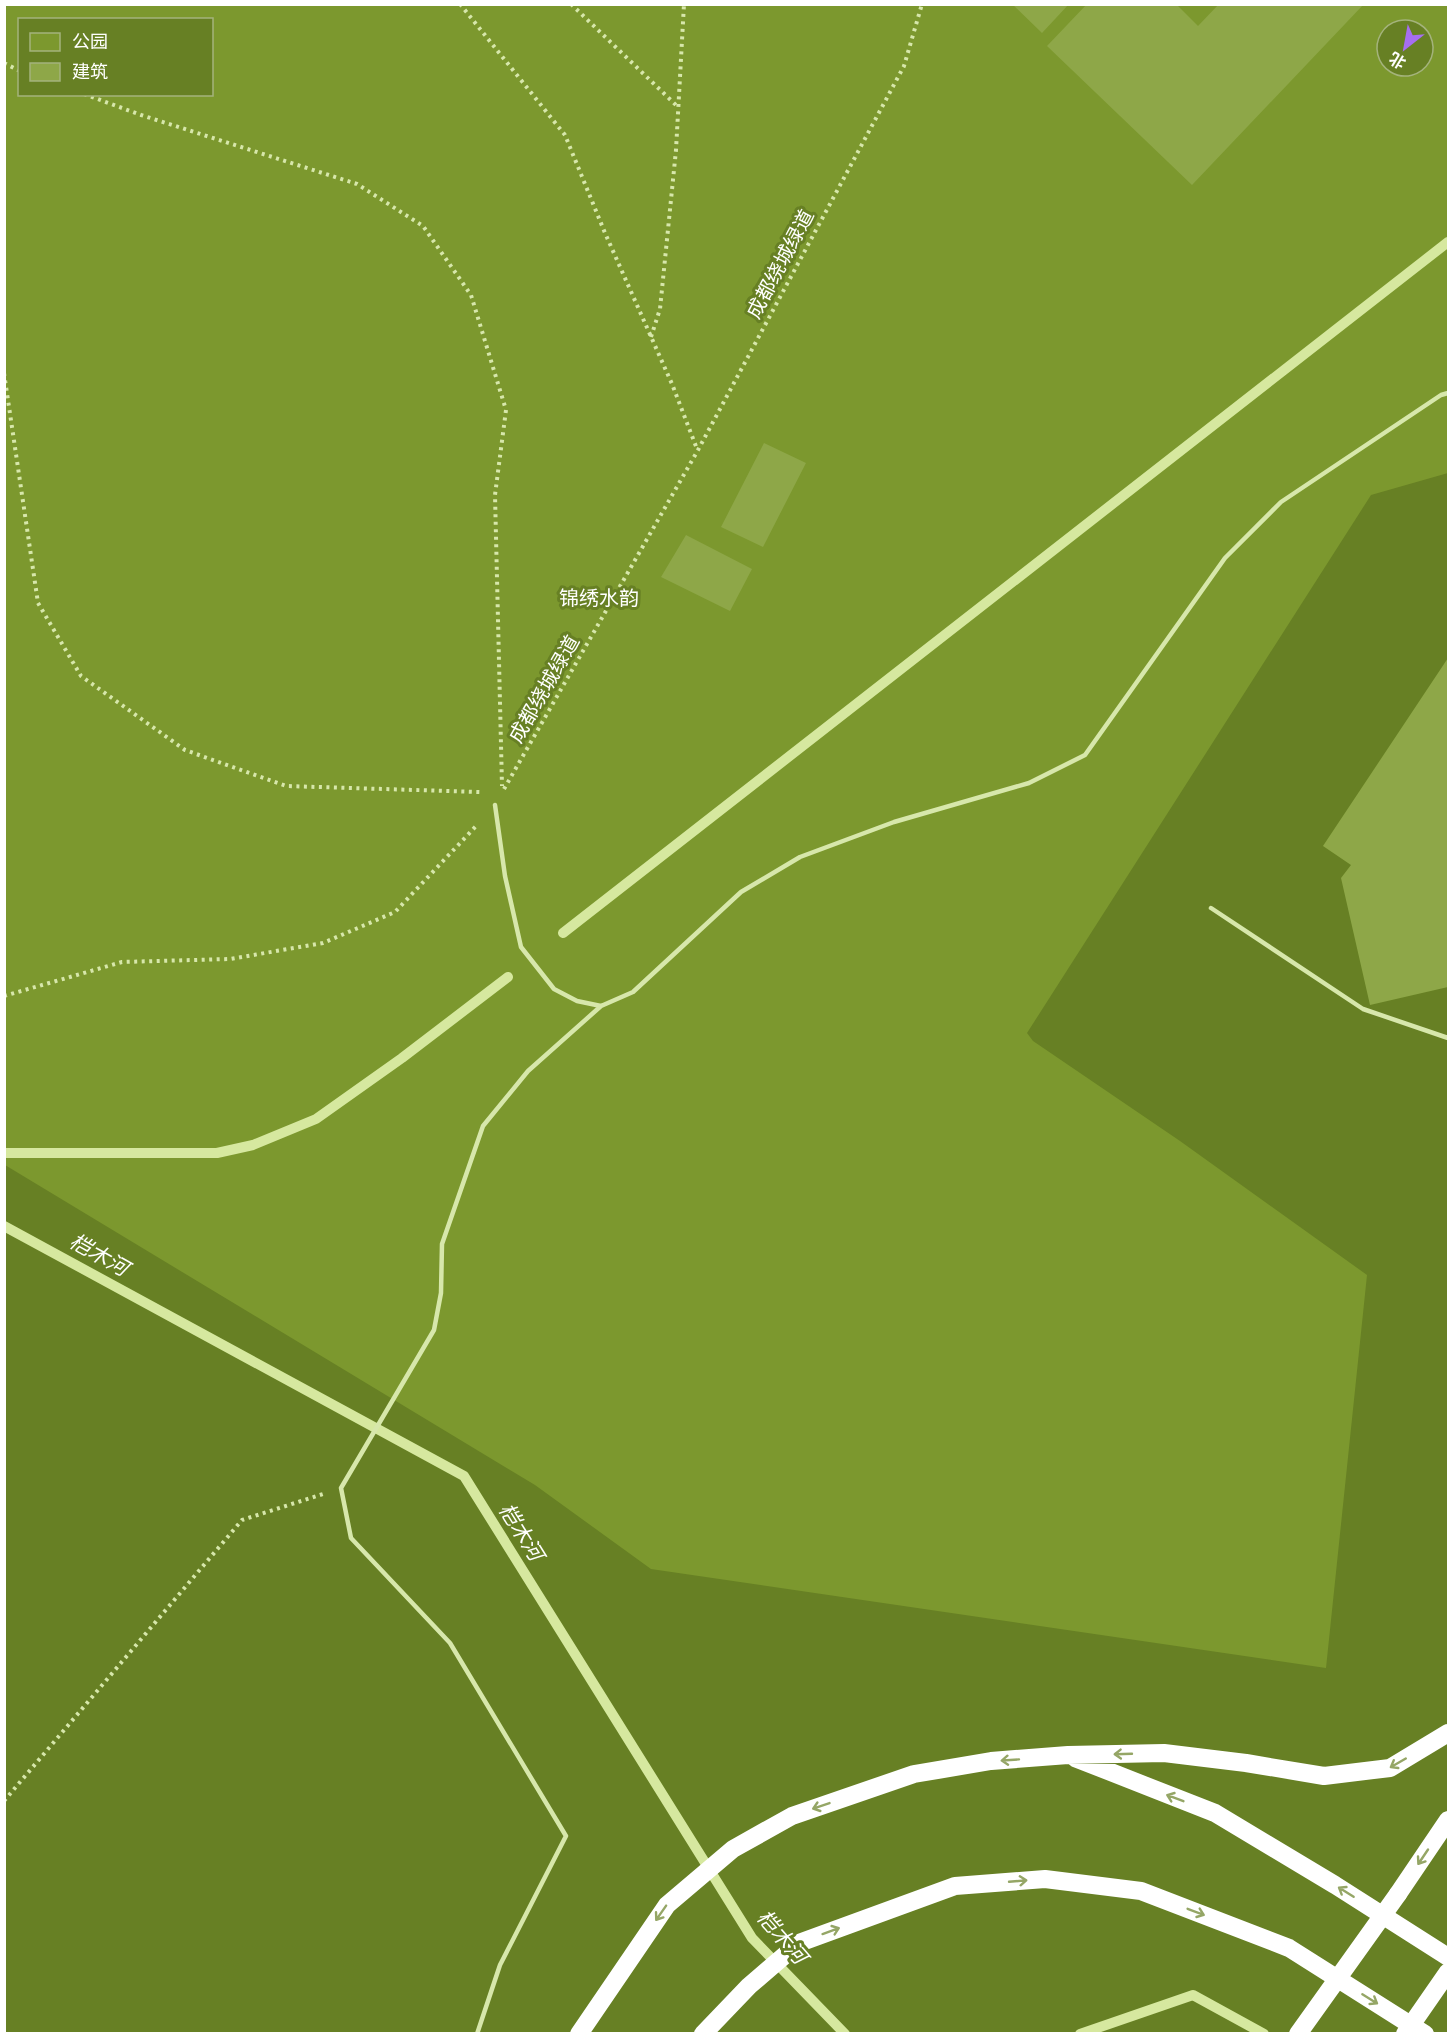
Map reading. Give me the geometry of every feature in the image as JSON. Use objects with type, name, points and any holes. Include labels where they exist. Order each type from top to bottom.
[{"type":"highway","points":[[579,2034],[667,1905],[733,1849],[792,1816],[914,1774],[992,1761],[1068,1755],[1164,1752],[1324,1776],[1390,1768],[1449,1733]]},
{"type":"highway","points":[[1068,1755],[1215,1813],[1449,1957]]},
{"type":"highway","points":[[1298,2034],[1449,1820]]},
{"type":"highway","points":[[703,2034],[749,1986],[799,1943],[955,1886],[1045,1879],[1142,1891],[1289,1948],[1425,2034]]},
{"type":"highway","points":[[1405,2034],[1449,1972]]},
{"type":"highway","points":[[721,2034],[749,1986]]},
{"type":"lane","points":[[477,2034],[500,1965],[566,1836],[450,1643],[351,1538],[341,1488],[434,1330],[441,1293],[442,1244],[483,1126],[528,1071],[601,1006],[633,992],[741,892],[800,857],[894,822],[1029,783],[1085,755],[1225,558],[1281,502],[1441,395],[1449,393]]},
{"type":"lane","points":[[495,805],[505,876],[521,947],[554,989],[577,1001],[601,1006]]},
{"type":"lane","points":[[1211,908],[1363,1009],[1449,1038]]},
{"type":"path","points":[[460,4],[565,135],[698,450]]},
{"type":"path","points":[[571,4],[678,107]]},
{"type":"path","points":[[651,337],[660,309],[676,150],[684,4]]},
{"type":"path","name":"成都绕城绿道","points":[[4,996],[122,962],[230,959],[323,943],[395,912],[495,805],[698,450],[904,66],[922,4]]},
{"type":"path","points":[[4,63],[18,70]]},
{"type":"path","points":[[4,373],[38,603],[81,676],[185,750],[286,786],[502,793],[495,495],[506,410],[471,295],[423,226],[357,184],[141,115],[89,96]]},
{"type":"path","points":[[4,1801],[242,1520],[341,1488]]},
{"type":"green space","name":"锦绣水韵","points":[[4,5],[1448,5],[1448,473],[1371,495],[1027,1033],[1033,1041],[1180,1141],[1367,1275],[1326,1668],[651,1569],[535,1485],[5,1165]]},
{"type":"building","points":[[1012,4],[1069,4],[1042,33]]},
{"type":"building","points":[[1087,4],[1176,4],[1198,26],[1219,4],[1364,4],[1192,185],[1047,46]]},
{"type":"building","points":[[764,443],[806,463],[763,547],[721,527]]},
{"type":"building","points":[[686,535],[752,569],[730,611],[661,577]]},
{"type":"building","points":[[1448,658],[1448,987],[1370,1005],[1341,878],[1351,865],[1323,846]]},
{"type":"waterway","points":[[563,933],[1448,242]]},
{"type":"waterway","points":[[4,1153],[217,1153],[253,1145],[316,1119],[402,1058],[508,977]]},
{"type":"waterway","name":"桤木河","points":[[4,1226],[464,1476],[752,1938],[845,2034]]},
{"type":"waterway","name":"桤木河","points":[[1080,2034],[1193,1995],[1264,2034]]}]
